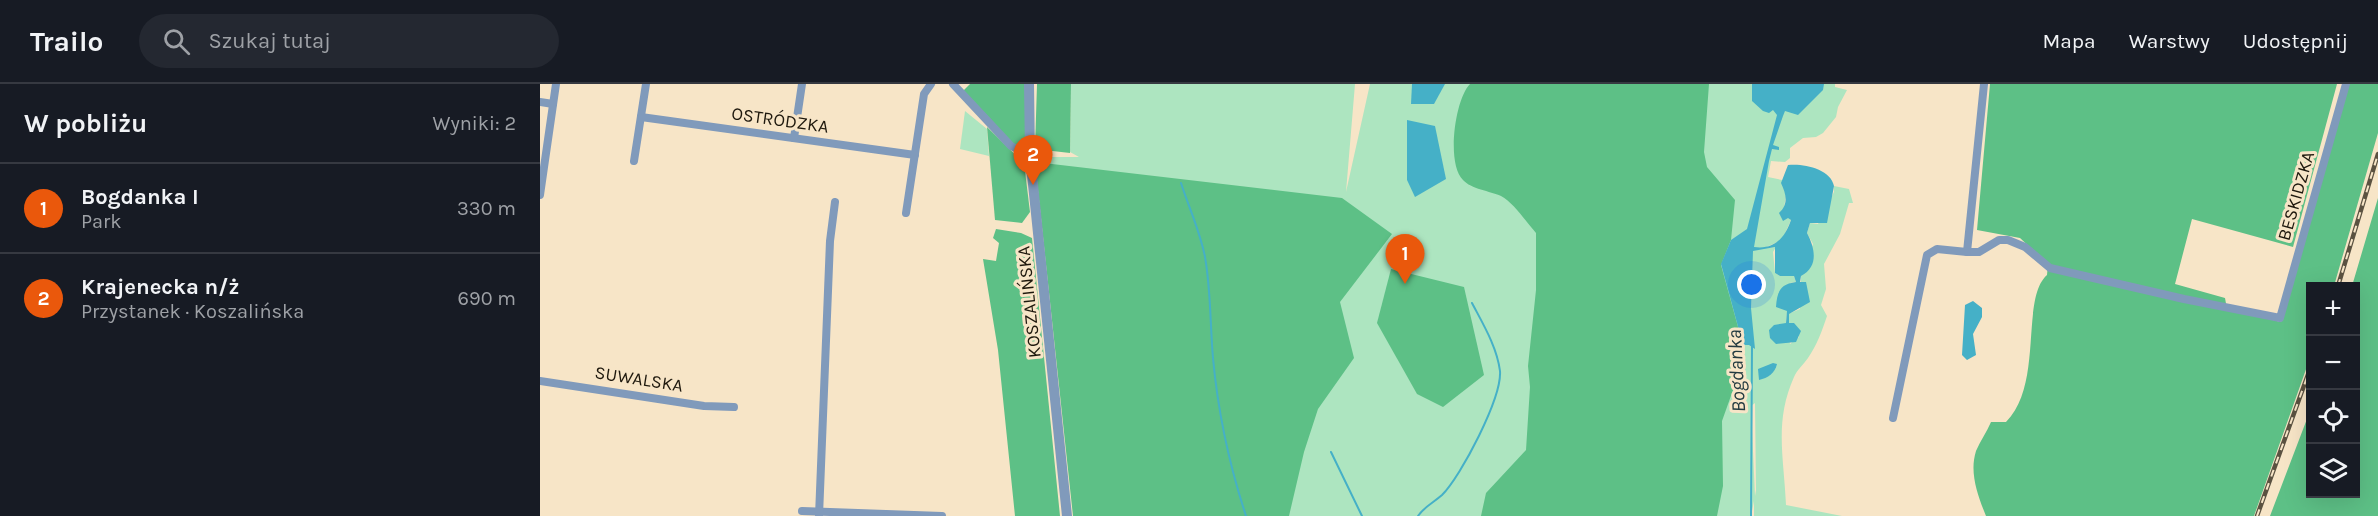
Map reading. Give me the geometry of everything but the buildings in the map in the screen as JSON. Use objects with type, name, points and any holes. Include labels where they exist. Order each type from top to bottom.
[{"type":"street","points":[[540,192],[556,84]]},
{"type":"street","points":[[634,161],[646,84]]},
{"type":"street","points":[[794,138],[802,84]]},
{"type":"street","points":[[906,213],[924,93],[932,84]]},
{"type":"street","points":[[953,84],[1011,146],[1030,155]]},
{"type":"street","name":"KOSZALIŃSKA","points":[[1029,84],[1030,155],[1067,516]]},
{"type":"street","points":[[1893,418],[1928,255],[1937,249],[1967,252],[1984,84]]},
{"type":"street","name":"BESKIDZKA","points":[[1967,252],[1979,252],[2000,240],[2008,240],[2025,248],[2049,268],[2280,318],[2346,84]]},
{"type":"street","points":[[540,102],[553,104]]},
{"type":"street","name":"OSTRÓDZKA","points":[[641,117],[915,155]]},
{"type":"street","points":[[819,514],[830,241],[835,202]]},
{"type":"street","name":"SUWALSKA","points":[[540,381],[704,406],[734,407]]},
{"type":"street","points":[[802,511],[819,514],[942,516]]},
{"type":"green space","points":[[970,84],[1026,84],[1026,143],[1023,147],[1016,147],[963,91]]},
{"type":"green space","points":[[1037,84],[1071,84],[1070,153],[1035,149]]},
{"type":"green space","points":[[1071,84],[1355,84],[1346,192],[1370,84],[1835,84],[1835,87],[1847,90],[1838,107],[1836,117],[1823,133],[1816,137],[1803,138],[1790,148],[1790,158],[1785,162],[1771,161],[1768,177],[1782,180],[1786,195],[1784,208],[1791,220],[1782,240],[1764,248],[1776,247],[1773,252],[1775,273],[1780,276],[1794,276],[1796,282],[1790,283],[1786,323],[1790,344],[1799,337],[1788,323],[1788,314],[1800,309],[1801,276],[1813,244],[1807,233],[1810,223],[1818,224],[1834,192],[1834,186],[1849,189],[1853,203],[1849,203],[1840,234],[1824,264],[1826,289],[1821,305],[1827,316],[1817,343],[1795,374],[1788,393],[1782,425],[1786,505],[1842,516],[1754,516],[1754,501],[1751,516],[1076,516],[1041,157],[1079,157],[1070,152]],"holes":[[[1755,403],[1755,496],[1751,406]]]},
{"type":"green space","points":[[1470,84],[1709,84],[1704,152],[1707,167],[1735,200],[1731,240],[1721,265],[1743,345],[1737,379],[1722,421],[1723,486],[1717,516],[1481,516],[1486,493],[1526,450],[1530,387],[1528,366],[1536,290],[1536,233],[1506,199],[1471,186],[1458,172],[1454,147],[1457,117],[1460,103]]},
{"type":"green space","points":[[1990,84],[2337,84],[2293,247],[2192,219],[2175,284],[2225,298],[2227,309],[2281,322],[2349,84],[2378,84],[2378,133],[2335,282],[2306,282],[2306,369],[2254,516],[1986,516],[1977,492],[1973,468],[1974,459],[1991,422],[2006,422],[2018,406],[2029,365],[2035,303],[2039,287],[2047,275],[2048,264],[2020,238],[1977,230]]},
{"type":"green space","points":[[965,111],[987,129],[989,156],[960,149]]},
{"type":"green space","points":[[987,127],[1024,163],[1030,212],[1022,223],[995,220]]},
{"type":"green space","points":[[1035,162],[1342,198],[1392,234],[1340,302],[1354,358],[1318,409],[1304,452],[1289,516],[1073,516]]},
{"type":"green space","points":[[2378,198],[2378,516],[2270,516],[2306,422],[2306,498],[2360,498],[2360,282],[2353,282]]},
{"type":"green space","points":[[996,229],[1021,233],[1032,238],[1060,516],[1015,516],[998,350],[983,259],[996,261],[999,243],[993,238]]},
{"type":"green space","points":[[1391,269],[1464,287],[1484,375],[1443,407],[1417,394],[1377,323]]},
{"type":"water","points":[[1412,84],[1445,84],[1434,104],[1411,104]]},
{"type":"water","points":[[1752,84],[1824,84],[1823,90],[1798,115],[1785,111],[1773,145],[1779,147],[1779,150],[1772,149],[1769,161],[1754,247],[1773,245],[1789,226],[1791,220],[1788,218],[1783,221],[1779,213],[1785,202],[1781,183],[1788,165],[1816,168],[1828,175],[1834,186],[1827,223],[1810,223],[1807,233],[1814,257],[1811,268],[1801,276],[1800,282],[1806,282],[1810,302],[1789,314],[1789,323],[1794,323],[1801,331],[1796,342],[1776,344],[1770,338],[1769,330],[1774,325],[1786,323],[1787,311],[1776,307],[1776,302],[1783,287],[1796,282],[1794,276],[1780,276],[1775,273],[1775,247],[1753,251],[1751,308],[1755,349],[1749,345],[1743,345],[1721,264],[1731,240],[1747,229],[1777,115],[1773,110],[1769,113],[1763,111],[1752,101]]},
{"type":"water","points":[[1407,120],[1435,126],[1446,179],[1415,197],[1407,180]]},
{"type":"water","points":[[1973,301],[1982,308],[1982,317],[1973,334],[1976,355],[1967,360],[1962,355],[1965,305]]},
{"type":"water","points":[[1773,363],[1777,364],[1773,372],[1759,380],[1758,369]]},
{"type":"waterway","points":[[1181,183],[1205,257],[1213,358],[1221,418],[1229,458],[1246,516]]},
{"type":"waterway","points":[[1418,516],[1442,495],[1469,455],[1488,417],[1499,383],[1500,371],[1496,353],[1472,303]]},
{"type":"waterway","name":"Bogdanka","points":[[1751,516],[1752,345]]},
{"type":"waterway","points":[[1331,452],[1362,516]]},
{"type":"railway","points":[[2339,282],[2378,154]]},
{"type":"railway","points":[[2257,516],[2306,380]]},
{"type":"place","name":"Krajenecka n/ż","points":[[1033,185]]},
{"type":"place","name":"Bogdanka I","points":[[1405,284]]}]
